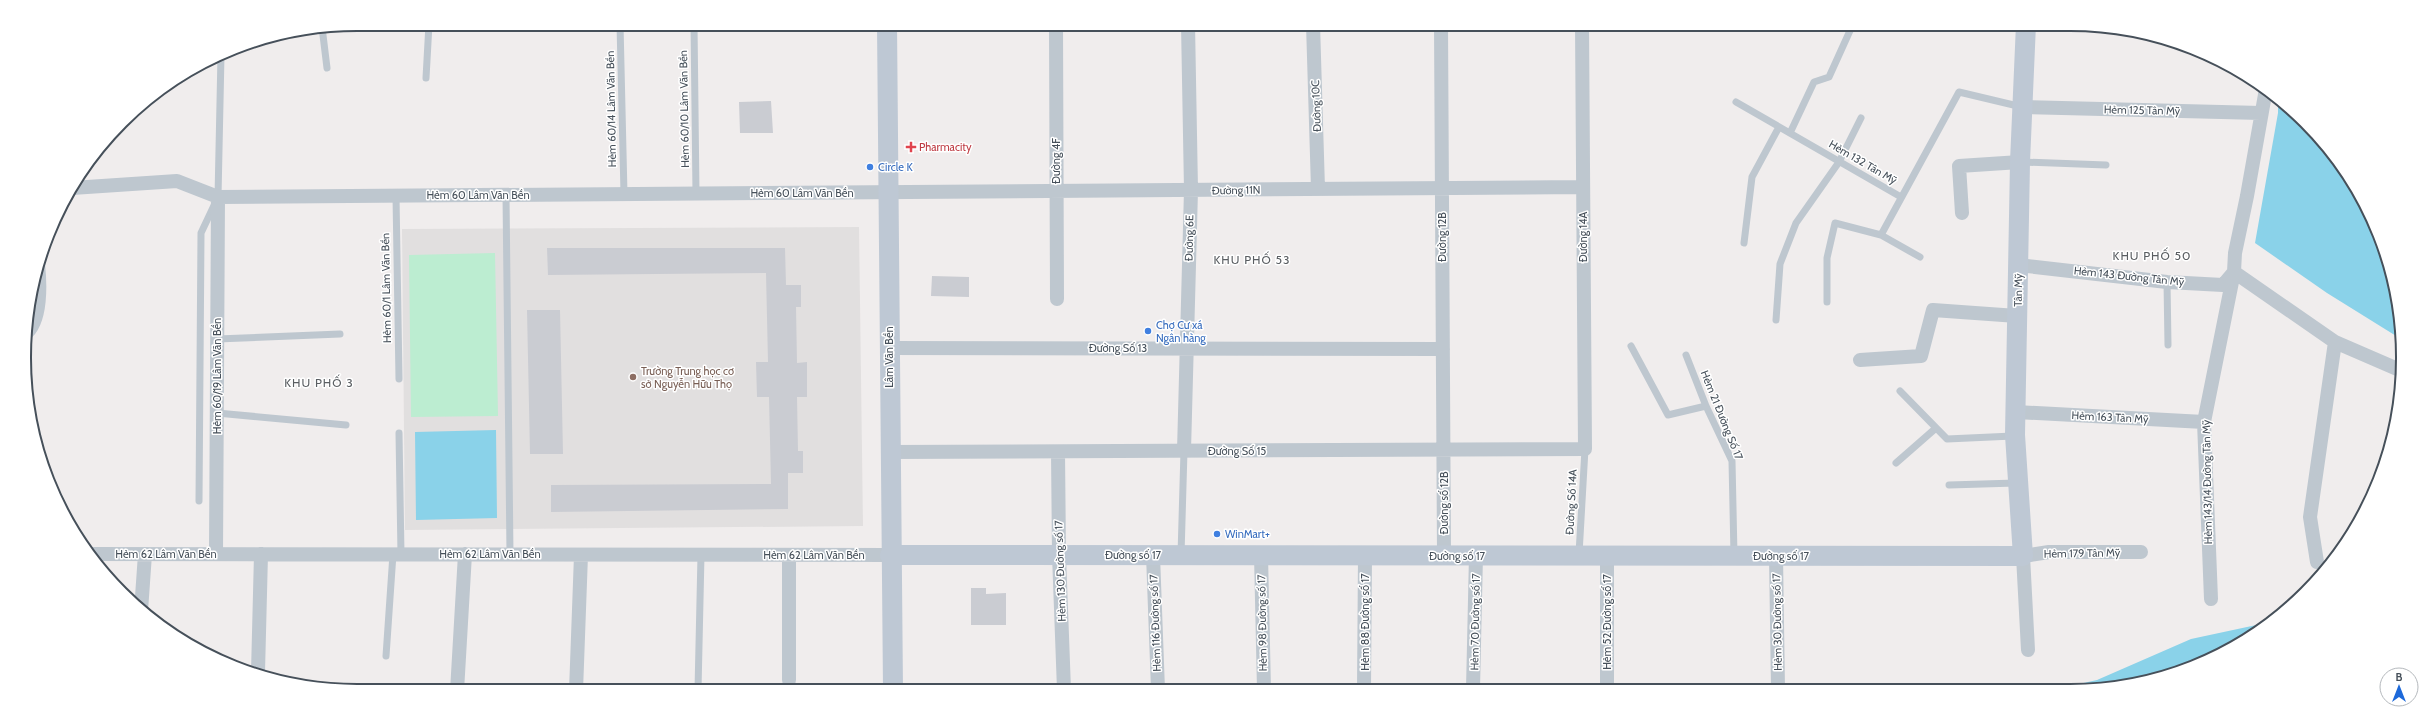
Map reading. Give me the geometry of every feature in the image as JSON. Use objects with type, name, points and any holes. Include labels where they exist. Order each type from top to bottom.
[{"type":"street","name":"Lâm Văn Bền","points":[[887,31],[890,555],[893,684]]},
{"type":"street","name":"Đường 4F","points":[[1056,31],[1056,299]]},
{"type":"street","name":"Đường 6E","points":[[1184,451],[1191,190],[1188,31]]},
{"type":"street","name":"Đường 10C","points":[[1313,31],[1318,189]]},
{"type":"street","name":"Đường 12B","points":[[1441,31],[1444,450]]},
{"type":"street","name":"Đường 14A","points":[[1582,31],[1585,449]]},
{"type":"street","name":"Tân Mỹ","points":[[2023,556],[2016,483],[2015,436],[2020,162],[2026,31]]},
{"type":"street","name":"Hẻm 143/14 Đường Tân Mỹ","points":[[2211,599],[2204,422],[2234,272],[2235,253],[2247,196],[2260,113],[2264,95]]},
{"type":"street","name":"Hẻm 125 Tân Mỹ","points":[[2023,107],[2260,113]]},
{"type":"street","points":[[1962,214],[1958,166],[2020,162]]},
{"type":"street","name":"Hẻm 60 Lâm Văn Bền","points":[[79,188],[177,181],[218,197],[888,192]]},
{"type":"street","name":"Đường 11N","points":[[888,192],[1583,187]]},
{"type":"street","name":"Hẻm 60/19 Lâm Văn Bền","points":[[216,554],[218,197]]},
{"type":"street","name":"Hẻm 143 Đường Tân Mỹ","points":[[2018,265],[2123,275],[2167,282],[2223,285],[2234,272]]},
{"type":"street","points":[[2234,272],[2335,342],[2396,368]]},
{"type":"street","points":[[33,323],[40,298],[39,285]]},
{"type":"street","points":[[1860,360],[1921,356],[1933,310],[2017,316]]},
{"type":"street","points":[[2317,562],[2310,517],[2335,342]]},
{"type":"street","name":"Đường Số 13","points":[[889,348],[1443,349]]},
{"type":"street","name":"Hẻm 163 Tân Mỹ","points":[[2016,412],[2204,422]]},
{"type":"street","name":"Đường Số 15","points":[[890,452],[1585,449]]},
{"type":"street","name":"Đường số 12B","points":[[1444,450],[1444,556]]},
{"type":"street","name":"Hẻm 130 Đường số 17","points":[[1058,452],[1059,555],[1064,684]]},
{"type":"street","name":"Hẻm 179 Tân Mỹ","points":[[2023,556],[2048,552],[2141,552]]},
{"type":"street","name":"Hẻm 62 Lâm Văn Bền","points":[[97,554],[890,555]]},
{"type":"street","points":[[142,603],[145,554]]},
{"type":"street","points":[[258,669],[261,554]]},
{"type":"street","points":[[456,684],[465,554]]},
{"type":"street","points":[[576,684],[581,555]]},
{"type":"street","points":[[789,555],[789,680]]},
{"type":"street","name":"Đường số 17","points":[[890,555],[2023,556]]},
{"type":"street","name":"Hẻm 116 Đường số 17","points":[[1153,556],[1158,684]]},
{"type":"street","name":"Hẻm 98 Đường số 17","points":[[1261,556],[1264,684]]},
{"type":"street","name":"Hẻm 88 Đường số 17","points":[[1364,684],[1365,556]]},
{"type":"street","name":"Hẻm 70 Đường số 17","points":[[1474,684],[1476,556]]},
{"type":"street","name":"Hẻm 52 Đường số 17","points":[[1607,556],[1607,684]]},
{"type":"street","name":"Hẻm 30 Đường số 17","points":[[1776,556],[1778,684]]},
{"type":"street","points":[[2023,556],[2028,650]]},
{"type":"lane","points":[[426,78],[429,31]]},
{"type":"lane","name":"Hẻm 60/14 Lâm Văn Bền","points":[[620,31],[624,194]]},
{"type":"lane","name":"Hẻm 60/10 Lâm Văn Bền","points":[[694,31],[696,194]]},
{"type":"lane","points":[[1790,134],[1814,82],[1829,77],[1850,31]]},
{"type":"lane","points":[[323,33],[327,68]]},
{"type":"lane","points":[[199,501],[201,233],[218,197],[222,61]]},
{"type":"lane","name":"Hẻm 132 Tân Mỹ","points":[[1736,102],[1901,197],[1959,92],[2023,107]]},
{"type":"lane","points":[[1776,320],[1780,264],[1796,223],[1839,162],[1861,118]]},
{"type":"lane","points":[[1744,243],[1752,177],[1780,127]]},
{"type":"lane","points":[[2020,162],[2106,165]]},
{"type":"lane","points":[[506,195],[510,554]]},
{"type":"lane","name":"Hẻm 60/1 Lâm Văn Bền","points":[[396,196],[398,379]]},
{"type":"lane","points":[[1881,235],[1901,197]]},
{"type":"lane","points":[[1827,302],[1828,258],[1835,223],[1881,235],[1920,257]]},
{"type":"lane","points":[[2167,282],[2168,345]]},
{"type":"lane","points":[[217,339],[340,334]]},
{"type":"lane","points":[[1631,346],[1668,415],[1706,406]]},
{"type":"lane","name":"Hẻm 21 Đường Số 17","points":[[1686,355],[1706,406],[1732,461],[1734,556]]},
{"type":"lane","points":[[1900,391],[1947,439],[2015,436]]},
{"type":"lane","points":[[217,414],[346,425]]},
{"type":"lane","points":[[1896,463],[1936,428]]},
{"type":"lane","points":[[386,656],[397,554],[399,433]]},
{"type":"lane","name":"Đường Số 14A","points":[[1579,556],[1585,449]]},
{"type":"lane","points":[[1181,556],[1184,451]]},
{"type":"lane","points":[[1949,485],[2016,483]]},
{"type":"lane","points":[[698,684],[701,555]]},
{"type":"shaded area","name":"Trường Trung học cơ sở Nguyễn Hữu Thọ","points":[[859,227],[863,526],[405,530],[402,229]]},
{"type":"green space","points":[[495,253],[498,416],[411,417],[409,255]]},
{"type":"water","points":[[2278,106],[2315,142],[2341,176],[2362,213],[2379,253],[2385,273],[2390,294],[2395,335],[2327,293],[2255,243]]},
{"type":"water","points":[[496,430],[497,518],[416,520],[415,432]]},
{"type":"water","points":[[2257,625],[2214,650],[2174,667],[2133,678],[2081,683],[2097,680],[2191,639]]},
{"type":"building","points":[[771,101],[773,133],[740,133],[739,102]]},
{"type":"building","name":"Trường Trung học cơ sở Nguyễn Hữu Thọ","points":[[547,248],[785,248],[786,285],[801,285],[801,307],[796,307],[797,363],[807,362],[807,397],[797,397],[798,451],[803,451],[803,473],[788,473],[788,509],[551,512],[551,485],[771,484],[769,397],[757,397],[756,362],[768,362],[766,273],[548,275]]},
{"type":"building","points":[[932,276],[969,277],[969,297],[931,296]]},
{"type":"building","points":[[527,310],[560,310],[563,454],[530,454]]},
{"type":"building","points":[[971,588],[986,588],[986,594],[1006,593],[1006,625],[971,625]]},
{"type":"place","name":"Pharmacity","points":[[911,147]]},
{"type":"place","name":"Circle K","points":[[870,167]]},
{"type":"place","name":"Chợ Cư xá Ngân hàng","points":[[1148,331]]},
{"type":"place","name":"Trường Trung học cơ sở Nguyễn Hữu Thọ","points":[[633,377]]},
{"type":"place","name":"WinMart+","points":[[1217,534]]},
{"type":"district","name":"KHU PHỐ 50","points":[[2152,255]]},
{"type":"district","name":"KHU PHỐ 53","points":[[1252,259]]},
{"type":"district","name":"KHU PHỐ 3","points":[[319,382]]}]
